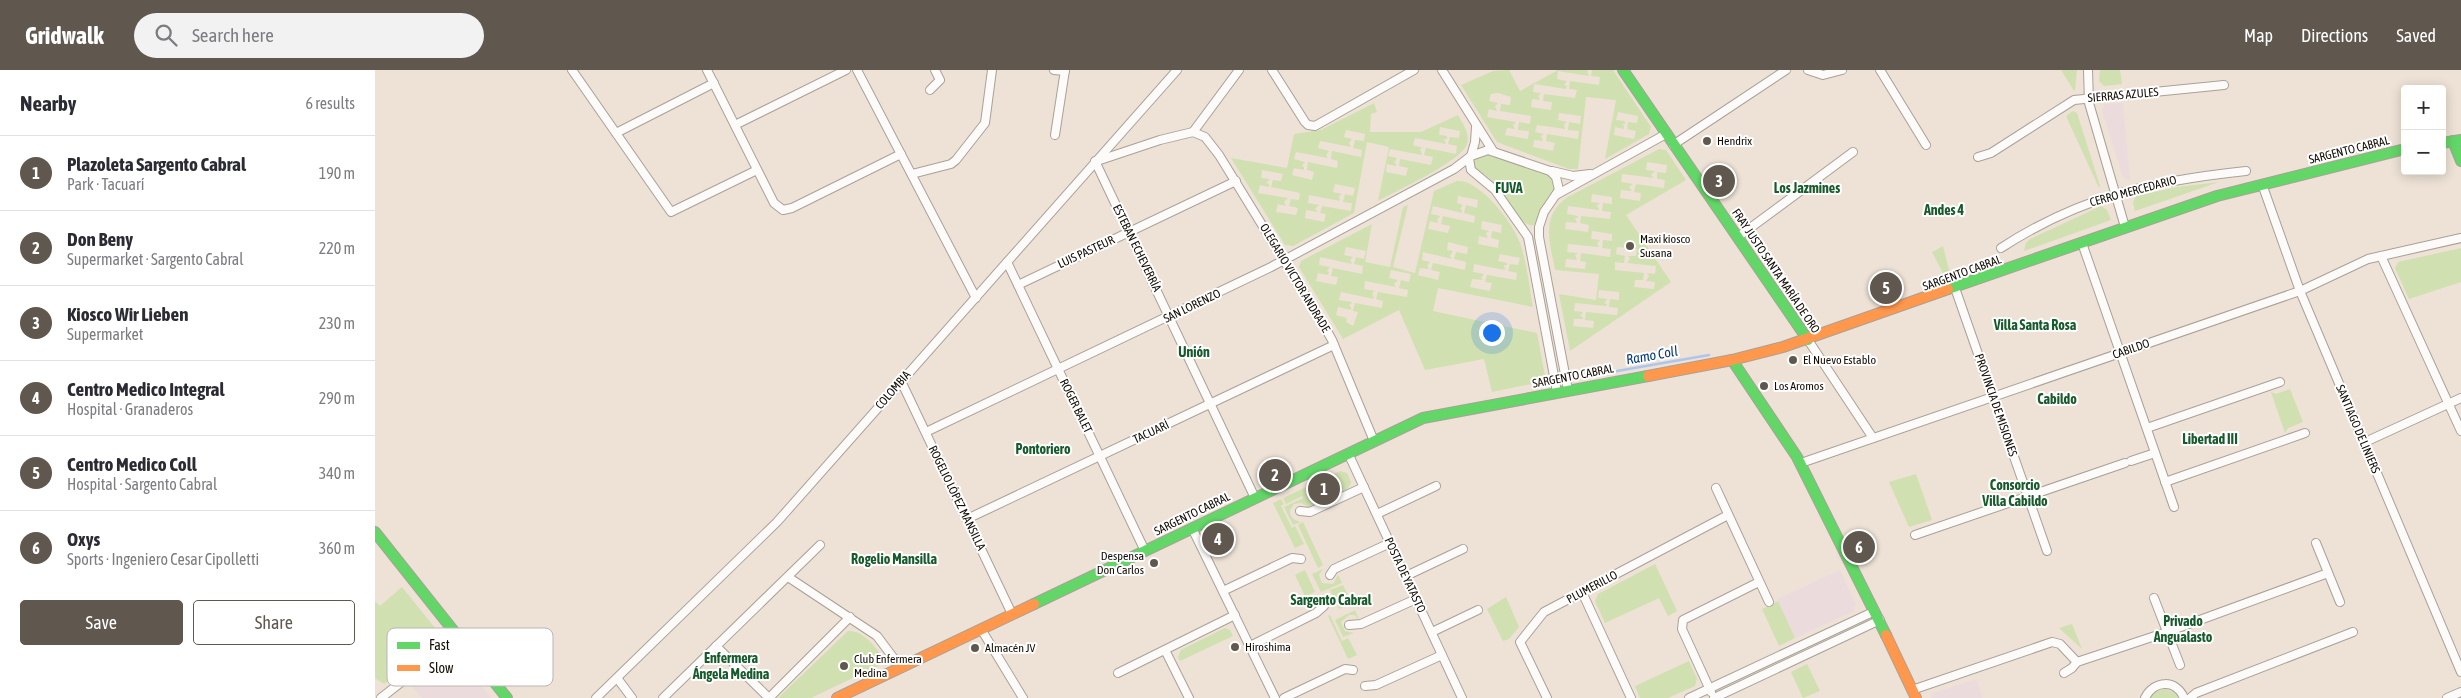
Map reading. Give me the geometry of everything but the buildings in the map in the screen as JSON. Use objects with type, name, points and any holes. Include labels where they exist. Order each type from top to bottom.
[{"type":"main road","name":"FRAY JUSTO SANTA MARÍA DE ORO","points":[[1623,70],[1808,340]]},
{"type":"main road","points":[[2452,141],[2461,161]]},
{"type":"main road","name":"SARGENTO CABRAL","points":[[837,698],[853,695],[901,668],[981,629],[1374,440],[1429,416],[1732,360],[1808,340],[2217,196],[2401,150]]},
{"type":"main road","points":[[1732,360],[1789,442],[1801,463],[1878,616],[1914,694]]},
{"type":"main road","points":[[375,532],[452,628]]},
{"type":"main road","points":[[498,686],[507,698]]},
{"type":"street","points":[[572,70],[671,212],[757,170]]},
{"type":"street","points":[[707,70],[777,207],[783,210],[792,208],[901,154]]},
{"type":"street","points":[[735,125],[845,70]]},
{"type":"street","points":[[857,70],[976,298]]},
{"type":"street","points":[[930,90],[939,80],[935,70]]},
{"type":"street","points":[[912,174],[951,164],[979,130],[986,118],[992,70]]},
{"type":"street","points":[[1054,70],[1065,71],[1055,135]]},
{"type":"street","name":"COLOMBIA","points":[[596,698],[777,522],[1177,70]]},
{"type":"street","points":[[1095,162],[1160,140],[1193,132],[1239,70]]},
{"type":"street","points":[[1273,70],[1305,122],[1310,126],[1321,124],[1413,70]]},
{"type":"street","points":[[1442,70],[1475,127],[1493,151]]},
{"type":"street","points":[[1673,145],[1786,70]]},
{"type":"street","points":[[1808,70],[1823,75],[1842,70]]},
{"type":"street","points":[[1880,70],[1926,145]]},
{"type":"street","points":[[2088,70],[2088,98],[2125,228]]},
{"type":"street","points":[[616,133],[714,83]]},
{"type":"street","name":"SIERRAS AZULES","points":[[1978,157],[1991,153],[2074,100],[2224,86]]},
{"type":"street","points":[[1471,170],[1470,157],[1475,142],[1475,127]]},
{"type":"street","name":"OLEGARIO VICTOR ANDRADE","points":[[1193,132],[1205,137],[1236,181],[1334,345],[1374,440]]},
{"type":"street","points":[[1556,195],[1666,134]]},
{"type":"street","points":[[1470,157],[1483,151],[1493,151],[1550,171],[1573,176],[1594,174]]},
{"type":"street","points":[[1738,237],[1853,152]]},
{"type":"street","name":"SAN LORENZO","points":[[926,432],[1170,317],[1284,260],[1454,169],[1470,157]]},
{"type":"street","name":"ESTEBAN ECHEVERRÍA","points":[[1095,162],[1255,498]]},
{"type":"street","points":[[1454,169],[1471,170],[1495,190],[1525,231],[1557,392]]},
{"type":"street","points":[[1550,171],[1558,181],[1559,190],[1547,205],[1539,227],[1568,390]]},
{"type":"street","name":"CERRO MERCEDARIO","points":[[2001,248],[2057,216],[2114,194],[2182,178],[2245,171]]},
{"type":"street","name":"LUIS PASTEUR","points":[[1018,285],[1236,181]]},
{"type":"street","name":"SANTIAGO DE LINIERS","points":[[2262,184],[2301,291],[2363,443],[2461,672]]},
{"type":"street","points":[[1525,231],[1539,227]]},
{"type":"street","name":"CABILDO","points":[[1801,463],[2301,291],[2368,259],[2461,238]]},
{"type":"street","points":[[2082,243],[2174,507]]},
{"type":"street","points":[[2381,256],[2461,431]]},
{"type":"street","name":"ROGER BALET","points":[[1007,262],[1145,551]]},
{"type":"street","name":"PROVINCIA DE MISIONES","points":[[1955,288],[2047,551]]},
{"type":"street","points":[[1544,324],[1555,321]]},
{"type":"street","name":"FRAY JUSTO SANTA MARÍA DE ORO","points":[[1808,340],[1873,438]]},
{"type":"street","name":"TACUARÍ","points":[[967,520],[1334,345]]},
{"type":"street","name":"ROGELIO LÓPEZ MANSILLA","points":[[901,381],[1012,614]]},
{"type":"street","points":[[2147,428],[2280,382]]},
{"type":"street","points":[[2363,443],[2461,398]]},
{"type":"street","points":[[2165,482],[2305,433]]},
{"type":"street","name":"POSTA DE YATASTO","points":[[1348,453],[1462,698]]},
{"type":"street","points":[[1915,535],[2155,453]]},
{"type":"street","points":[[1377,514],[1436,486]]},
{"type":"street","points":[[1300,511],[1310,512],[1364,487]]},
{"type":"street","points":[[1716,488],[1769,602]]},
{"type":"street","name":"PLUMERILLO","points":[[1547,698],[1520,642],[1544,612],[1728,515]]},
{"type":"street","points":[[1193,528],[1275,698]]},
{"type":"street","points":[[1330,575],[1334,569],[1390,543]]},
{"type":"street","points":[[2316,543],[2340,602]]},
{"type":"street","points":[[663,698],[820,545]]},
{"type":"street","points":[[1405,576],[1463,549]]},
{"type":"street","points":[[1223,591],[1292,558],[1301,559]]},
{"type":"street","points":[[2064,673],[2077,662],[2167,632],[2328,573]]},
{"type":"street","points":[[788,577],[877,636],[901,668]]},
{"type":"street","points":[[1759,582],[1683,620],[1681,629],[1714,698],[1878,616]]},
{"type":"street","points":[[1582,592],[1631,698]]},
{"type":"street","points":[[2154,598],[2180,665]]},
{"type":"street","points":[[1349,625],[1361,624],[1416,599]]},
{"type":"street","points":[[1250,646],[1316,613],[1324,606]]},
{"type":"street","points":[[1432,632],[1479,610]]},
{"type":"street","points":[[1118,673],[1235,615]]},
{"type":"street","points":[[1689,698],[1878,616]]},
{"type":"street","points":[[716,646],[769,698],[850,617]]},
{"type":"street","points":[[981,629],[1023,698]]},
{"type":"street","points":[[2145,698],[2153,687],[2159,685],[2171,685],[2193,696],[2353,632]]},
{"type":"street","points":[[1914,694],[2052,642],[2060,644],[2077,662]]},
{"type":"street","points":[[1165,650],[1189,698]]},
{"type":"street","points":[[1365,686],[1376,685],[1442,655]]},
{"type":"street","points":[[1284,698],[1345,669],[1353,670]]},
{"type":"street","points":[[617,678],[632,698]]},
{"type":"street","points":[[381,698],[396,686]]},
{"type":"street","points":[[2177,688],[2184,698]]},
{"type":"street","points":[[2447,698],[2461,692]]},
{"type":"shaded area","points":[[2123,103],[2130,180],[2123,177],[2102,110],[2105,104]]},
{"type":"shaded area","points":[[1840,570],[1856,604],[1854,611],[1795,638],[1777,599]]},
{"type":"shaded area","points":[[1976,679],[1983,698],[1931,698],[1933,693]]},
{"type":"shaded area","points":[[481,686],[491,698],[422,698],[413,687]]},
{"type":"green space","points":[[1509,70],[1520,91],[1558,70],[1589,70],[1587,71],[1589,76],[1558,71],[1557,79],[1567,81],[1564,85],[1567,86],[1566,89],[1534,84],[1533,92],[1541,93],[1538,96],[1540,100],[1532,99],[1531,107],[1551,110],[1552,102],[1543,101],[1544,94],[1575,98],[1577,90],[1569,89],[1570,81],[1599,85],[1600,77],[1591,76],[1592,70],[1613,70],[1651,127],[1649,134],[1605,159],[1616,100],[1586,97],[1578,169],[1569,169],[1497,142],[1461,85],[1493,71]],"holes":[[[1498,93],[1511,97],[1510,105],[1501,104],[1500,111],[1531,116],[1530,124],[1519,122],[1518,130],[1529,131],[1528,139],[1505,135],[1507,128],[1515,129],[1513,125],[1516,122],[1487,117],[1489,109],[1497,111],[1495,106],[1498,103],[1489,101],[1491,94]],[[1618,112],[1638,116],[1637,123],[1628,122],[1627,129],[1636,131],[1634,139],[1614,135],[1615,127],[1624,129],[1622,124],[1625,124],[1625,121],[1616,120]],[[1559,113],[1581,116],[1580,124],[1569,122],[1568,130],[1579,131],[1578,139],[1547,134],[1546,141],[1555,143],[1553,151],[1533,147],[1534,140],[1543,141],[1541,136],[1544,134],[1535,132],[1537,125],[1565,129],[1564,124],[1567,122],[1558,120]]]},
{"type":"green space","points":[[2061,70],[2077,70],[2074,91]]},
{"type":"green space","points":[[2100,70],[2120,70],[2122,84],[2104,86],[2099,81]]},
{"type":"green space","points":[[1374,103],[1377,112],[1371,114],[1370,132],[1421,132],[1458,115],[1468,140],[1462,151],[1454,159],[1378,201],[1389,147],[1367,142],[1354,213],[1293,246],[1285,245],[1231,158],[1287,168],[1294,134],[1321,130]],"holes":[[[1440,127],[1460,131],[1459,138],[1450,137],[1448,144],[1457,146],[1456,154],[1426,148],[1424,155],[1433,157],[1431,165],[1400,159],[1399,166],[1408,168],[1406,176],[1386,172],[1387,164],[1396,166],[1396,163],[1394,163],[1397,158],[1388,156],[1390,149],[1422,155],[1420,149],[1423,148],[1413,145],[1415,138],[1446,144],[1444,139],[1447,139],[1447,136],[1439,135]],[[1346,130],[1365,134],[1364,141],[1355,140],[1353,148],[1362,150],[1361,157],[1332,151],[1331,159],[1338,161],[1337,168],[1308,162],[1307,170],[1314,172],[1312,180],[1292,175],[1294,168],[1304,170],[1302,166],[1305,162],[1294,159],[1296,152],[1328,158],[1326,155],[1329,151],[1318,148],[1320,141],[1351,147],[1349,143],[1352,139],[1344,137]],[[1262,170],[1283,174],[1281,181],[1273,180],[1271,187],[1300,193],[1299,200],[1291,199],[1289,206],[1298,208],[1296,215],[1276,212],[1278,204],[1286,206],[1284,202],[1288,198],[1258,193],[1260,185],[1269,187],[1269,184],[1266,183],[1270,179],[1261,178]],[[1335,184],[1355,188],[1353,196],[1345,194],[1343,202],[1352,203],[1351,211],[1322,206],[1320,213],[1326,214],[1324,222],[1305,218],[1306,210],[1318,212],[1315,209],[1319,205],[1308,203],[1309,195],[1340,201],[1339,196],[1342,194],[1333,192]]]},
{"type":"green space","points":[[2073,111],[2077,113],[2100,186],[2099,188],[2066,116]]},
{"type":"green space","points":[[1659,149],[1666,150],[1686,180],[1626,215],[1671,282],[1570,351],[1559,294],[1596,300],[1599,274],[1555,270],[1550,240],[1550,221],[1553,212],[1559,204],[1568,197]],"holes":[[[1647,162],[1667,165],[1666,173],[1657,172],[1657,179],[1665,180],[1664,188],[1636,184],[1634,192],[1641,193],[1640,201],[1620,198],[1621,190],[1632,191],[1629,187],[1633,184],[1621,182],[1622,174],[1654,178],[1651,175],[1655,171],[1646,170]],[[1592,194],[1612,197],[1612,204],[1603,203],[1602,211],[1611,212],[1610,219],[1581,216],[1580,223],[1589,225],[1588,232],[1565,229],[1566,222],[1577,223],[1575,218],[1578,218],[1578,216],[1567,214],[1568,206],[1599,210],[1597,205],[1600,203],[1591,202]],[[1592,231],[1612,234],[1612,241],[1603,240],[1602,248],[1611,249],[1610,257],[1581,253],[1580,261],[1586,262],[1585,269],[1565,267],[1566,259],[1577,260],[1575,255],[1578,253],[1567,252],[1568,244],[1599,247],[1597,243],[1600,240],[1591,239]],[[1617,247],[1637,249],[1636,256],[1628,256],[1630,259],[1627,263],[1656,266],[1655,274],[1647,273],[1649,276],[1646,281],[1655,282],[1654,289],[1634,287],[1635,280],[1643,280],[1644,273],[1615,270],[1615,262],[1624,263],[1625,256],[1616,254]],[[1599,290],[1619,292],[1619,300],[1610,299],[1609,307],[1618,308],[1617,315],[1586,312],[1585,320],[1594,321],[1593,328],[1573,326],[1574,319],[1583,319],[1580,316],[1583,312],[1574,311],[1575,303],[1606,306],[1607,304],[1604,303],[1607,299],[1598,298]]]},
{"type":"green space","points":[[1488,154],[1553,177],[1555,189],[1545,202],[1534,225],[1523,222],[1491,180],[1474,169],[1473,161],[1475,158]]},
{"type":"green space","points":[[1457,181],[1466,182],[1476,187],[1495,204],[1520,243],[1533,307],[1438,288],[1433,311],[1537,333],[1545,376],[1541,382],[1492,392],[1484,359],[1425,370],[1399,310],[1343,339],[1299,267],[1301,261],[1372,224],[1365,262],[1390,267],[1403,207],[1408,205],[1393,267],[1415,273],[1434,191]],"holes":[[[1458,196],[1478,200],[1477,208],[1466,205],[1464,213],[1475,216],[1474,223],[1443,216],[1441,224],[1450,226],[1448,233],[1428,229],[1430,221],[1438,223],[1437,220],[1440,216],[1431,214],[1433,206],[1462,213],[1460,209],[1463,205],[1457,203]],[[1482,221],[1502,225],[1501,233],[1492,231],[1491,238],[1499,240],[1498,248],[1478,244],[1479,236],[1488,238],[1486,233],[1489,231],[1481,229]],[[1448,242],[1468,247],[1467,254],[1456,252],[1454,259],[1466,262],[1465,270],[1433,263],[1431,270],[1440,272],[1438,280],[1418,275],[1420,268],[1429,269],[1427,266],[1430,262],[1422,260],[1423,252],[1452,259],[1450,256],[1453,251],[1447,250]],[[1346,247],[1366,251],[1364,259],[1356,257],[1354,264],[1363,266],[1362,274],[1333,268],[1331,276],[1338,277],[1336,285],[1316,281],[1318,273],[1328,275],[1329,272],[1327,271],[1330,267],[1319,265],[1320,257],[1352,264],[1350,260],[1353,257],[1344,255]],[[1500,254],[1520,258],[1518,265],[1510,264],[1508,271],[1517,273],[1516,280],[1487,275],[1485,282],[1492,283],[1490,291],[1470,287],[1472,279],[1483,280],[1481,278],[1484,274],[1473,272],[1474,264],[1505,270],[1504,265],[1507,265],[1507,263],[1498,261]],[[1391,270],[1411,274],[1409,282],[1401,280],[1399,288],[1408,290],[1407,297],[1378,292],[1376,299],[1383,301],[1382,308],[1355,303],[1353,311],[1358,312],[1353,326],[1346,322],[1347,318],[1336,315],[1338,307],[1351,310],[1349,306],[1352,302],[1339,300],[1341,292],[1374,299],[1372,293],[1375,291],[1364,289],[1365,281],[1396,287],[1394,284],[1398,280],[1389,278]]]},
{"type":"green space","points":[[2219,182],[2135,211],[2133,202],[2136,196],[2177,187]]},
{"type":"green space","points":[[2101,206],[2107,210],[2111,220],[2024,251],[2026,243],[2030,239]]},
{"type":"green space","points":[[1943,246],[1951,278],[1946,279],[1932,252]]},
{"type":"green space","points":[[2461,248],[2461,282],[2409,299],[2395,268],[2398,262]]},
{"type":"green space","points":[[2290,389],[2303,422],[2288,428],[2285,433],[2271,392],[2276,394]]},
{"type":"green space","points":[[1340,471],[1347,473],[1351,482],[1348,489],[1309,507],[1301,503],[1294,504],[1290,510],[1291,515],[1294,519],[1301,522],[1293,525],[1284,507],[1303,498],[1302,496],[1286,504],[1283,498]]},
{"type":"green space","points":[[1916,474],[1932,520],[1909,527],[1889,482]]},
{"type":"green space","points":[[1281,499],[1284,504],[1281,506],[1292,528],[1295,526],[1304,544],[1295,548],[1273,503]]},
{"type":"green space","points":[[1303,522],[1323,565],[1318,568],[1298,525]]},
{"type":"green space","points":[[1655,564],[1677,611],[1668,616],[1659,598],[1605,623],[1595,601],[1598,594]]},
{"type":"green space","points":[[1323,569],[1319,575],[1322,583],[1333,584],[1338,575],[1342,583],[1321,592],[1312,574]]},
{"type":"green space","points":[[1305,570],[1315,592],[1305,596],[1295,575]]},
{"type":"green space","points":[[1343,585],[1352,603],[1339,609],[1330,590]]},
{"type":"green space","points":[[402,587],[435,628],[387,628],[387,682],[384,684],[375,678],[375,601],[380,606]]},
{"type":"green space","points":[[1506,597],[1519,627],[1509,639],[1503,641],[1487,609]]},
{"type":"green space","points":[[1778,601],[1795,638],[1779,646],[1762,609]]},
{"type":"green space","points":[[1355,610],[1359,619],[1354,615],[1349,615],[1341,622],[1345,631],[1354,633],[1343,637],[1335,620]]},
{"type":"green space","points":[[1330,615],[1342,641],[1348,638],[1357,655],[1348,659],[1328,616]]},
{"type":"green space","points":[[2072,624],[2082,649],[2059,628]]},
{"type":"green space","points":[[1225,628],[1230,630],[1233,636],[1180,661],[1178,657],[1181,650]]},
{"type":"green space","name":"Club Enfermera Medina","points":[[848,631],[859,633],[868,640],[883,657],[882,664],[811,698],[778,698]]},
{"type":"green space","points":[[1689,661],[1697,679],[1695,686],[1668,698],[1640,698],[1635,686]]},
{"type":"green space","points":[[1807,664],[1820,691],[1803,698],[1791,672]]},
{"type":"green space","points":[[2165,689],[2174,692],[2178,698],[2150,698],[2155,692]]},
{"type":"waterway","name":"Ramo Coll","points":[[1600,374],[1709,355]]},
{"type":"traffic: fast","points":[[1623,70],[1808,340]]},
{"type":"traffic: fast","points":[[2446,142],[2461,140]]},
{"type":"traffic: fast","points":[[2453,141],[2461,161]]},
{"type":"traffic: fast","points":[[1948,289],[2217,196],[2401,150]]},
{"type":"traffic: fast","points":[[1732,360],[1797,457],[1886,635]]},
{"type":"traffic: fast","points":[[1034,604],[1423,418],[1648,376]]},
{"type":"traffic: fast","points":[[375,532],[451,628]]},
{"type":"traffic: fast","points":[[497,686],[507,698]]},
{"type":"traffic: slow","points":[[1648,376],[1732,360],[1783,347],[1948,289]]},
{"type":"traffic: slow","points":[[837,698],[1034,604]]},
{"type":"traffic: slow","points":[[1886,635],[1916,698]]},
{"type":"place","name":"Hendrix","points":[[1707,141]]},
{"type":"place","name":"Kiosco Wir Lieben","points":[[1719,181]]},
{"type":"place","name":"Maxi kiosco Susana","points":[[1630,246]]},
{"type":"place","name":"Centro Medico Coll","points":[[1886,288]]},
{"type":"place","name":"El Nuevo Establo","points":[[1793,360]]},
{"type":"place","name":"Los Aromos","points":[[1764,386]]},
{"type":"place","name":"Don Beny","points":[[1275,475]]},
{"type":"place","name":"Plazoleta Sargento Cabral","points":[[1324,489]]},
{"type":"place","name":"Centro Medico Integral","points":[[1218,539]]},
{"type":"place","name":"Oxys","points":[[1859,547]]},
{"type":"place","name":"Despensa Don Carlos","points":[[1154,563]]},
{"type":"place","name":"Hiroshima","points":[[1235,647]]},
{"type":"place","name":"Almacén JV","points":[[975,648]]},
{"type":"place","name":"Club Enfermera Medina","points":[[844,666]]},
{"type":"district","name":"FUVA","points":[[1509,188]]},
{"type":"district","name":"Los Jazmines","points":[[1807,188]]},
{"type":"district","name":"Andes 4","points":[[1944,210]]},
{"type":"district","name":"Villa Santa Rosa","points":[[2035,325]]},
{"type":"district","name":"Unión","points":[[1194,352]]},
{"type":"district","name":"Cabildo","points":[[2057,399]]},
{"type":"district","name":"Libertad III","points":[[2210,439]]},
{"type":"district","name":"Pontoriero","points":[[1043,449]]},
{"type":"district","name":"Consorcio Villa Cabildo","points":[[2015,494]]},
{"type":"district","name":"Rogelio Mansilla","points":[[894,559]]},
{"type":"district","name":"Sargento Cabral","points":[[1331,600]]},
{"type":"district","name":"Privado Angualasto","points":[[2183,630]]},
{"type":"district","name":"Enfermera Ángela Medina","points":[[731,666]]}]
